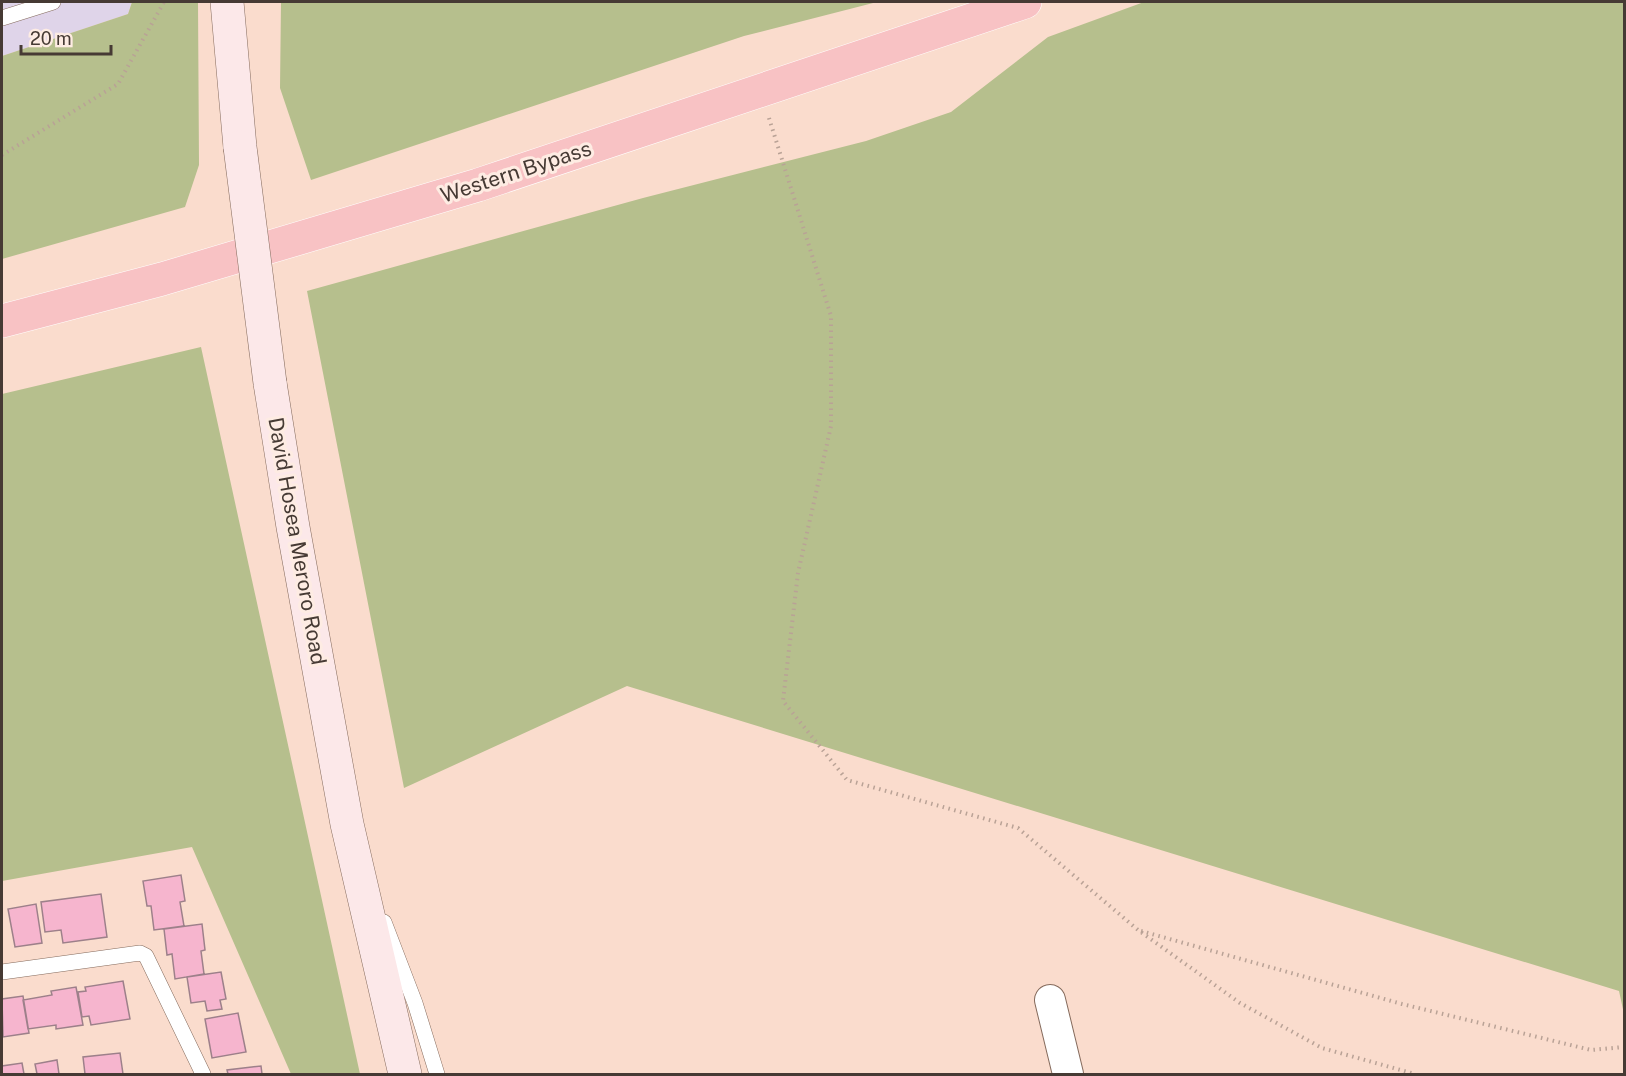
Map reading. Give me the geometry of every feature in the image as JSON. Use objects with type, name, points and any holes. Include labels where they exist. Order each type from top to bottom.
[{"type":"highway","name":"Western Bypass","points":[[2,321],[162,279],[466,188],[761,92],[1024,2]]},
{"type":"main road","name":"David Hosea Meroro Road","points":[[227,2],[240,147],[270,383],[293,527],[347,824],[405,1074]]},
{"type":"street","points":[[1050,1000],[1068,1074]]},
{"type":"lane","points":[[2,18],[53,2]]},
{"type":"lane","points":[[347,824],[415,1003],[437,1074]]},
{"type":"lane","points":[[2,972],[141,953],[146,956],[203,1074]]},
{"type":"path","points":[[2,155],[118,84],[164,2]]},
{"type":"path","points":[[761,92],[831,316],[831,426],[798,573],[783,701],[847,780],[1018,828],[1138,930],[1240,1003],[1322,1048],[1415,1074]]},
{"type":"path","points":[[1138,930],[1402,1004],[1591,1050],[1624,1047]]},
{"type":"shaded area","points":[[2,2],[132,2],[128,14],[2,56]]},
{"type":"green space","points":[[132,2],[198,2],[199,165],[185,207],[2,259],[2,56],[128,14]]},
{"type":"green space","points":[[281,2],[877,2],[744,36],[311,180],[280,88]]},
{"type":"green space","points":[[1144,2],[1624,2],[1624,1014],[1619,991],[627,686],[404,788],[307,291],[643,198],[866,141],[951,112],[1048,37]]},
{"type":"green space","points":[[201,347],[360,1074],[291,1074],[192,847],[2,881],[2,394]]},
{"type":"building","points":[[181,875],[185,901],[180,902],[184,926],[154,930],[151,906],[147,906],[143,881]]},
{"type":"building","points":[[101,894],[107,937],[63,943],[61,930],[45,932],[41,902]]},
{"type":"building","points":[[36,904],[42,943],[15,947],[8,909]]},
{"type":"building","points":[[202,924],[205,950],[201,951],[204,974],[175,979],[172,954],[167,955],[164,929]]},
{"type":"building","points":[[221,972],[226,999],[220,1000],[222,1009],[207,1011],[205,1001],[191,1003],[187,977]]},
{"type":"building","points":[[123,981],[130,1019],[91,1025],[89,1016],[82,1017],[78,992],[86,991],[85,987]]},
{"type":"building","points":[[76,987],[83,1025],[56,1029],[56,1025],[28,1029],[23,1000],[52,995],[51,991]]},
{"type":"building","points":[[23,996],[29,1033],[3,1037],[2,999]]},
{"type":"building","points":[[238,1013],[246,1052],[212,1058],[205,1019]]},
{"type":"building","points":[[120,1053],[123,1074],[85,1074],[83,1057]]},
{"type":"building","points":[[57,1060],[59,1074],[37,1074],[35,1064]]},
{"type":"building","points":[[22,1063],[24,1074],[2,1074],[2,1066]]},
{"type":"building","points":[[261,1066],[262,1074],[228,1074],[227,1070]]}]
